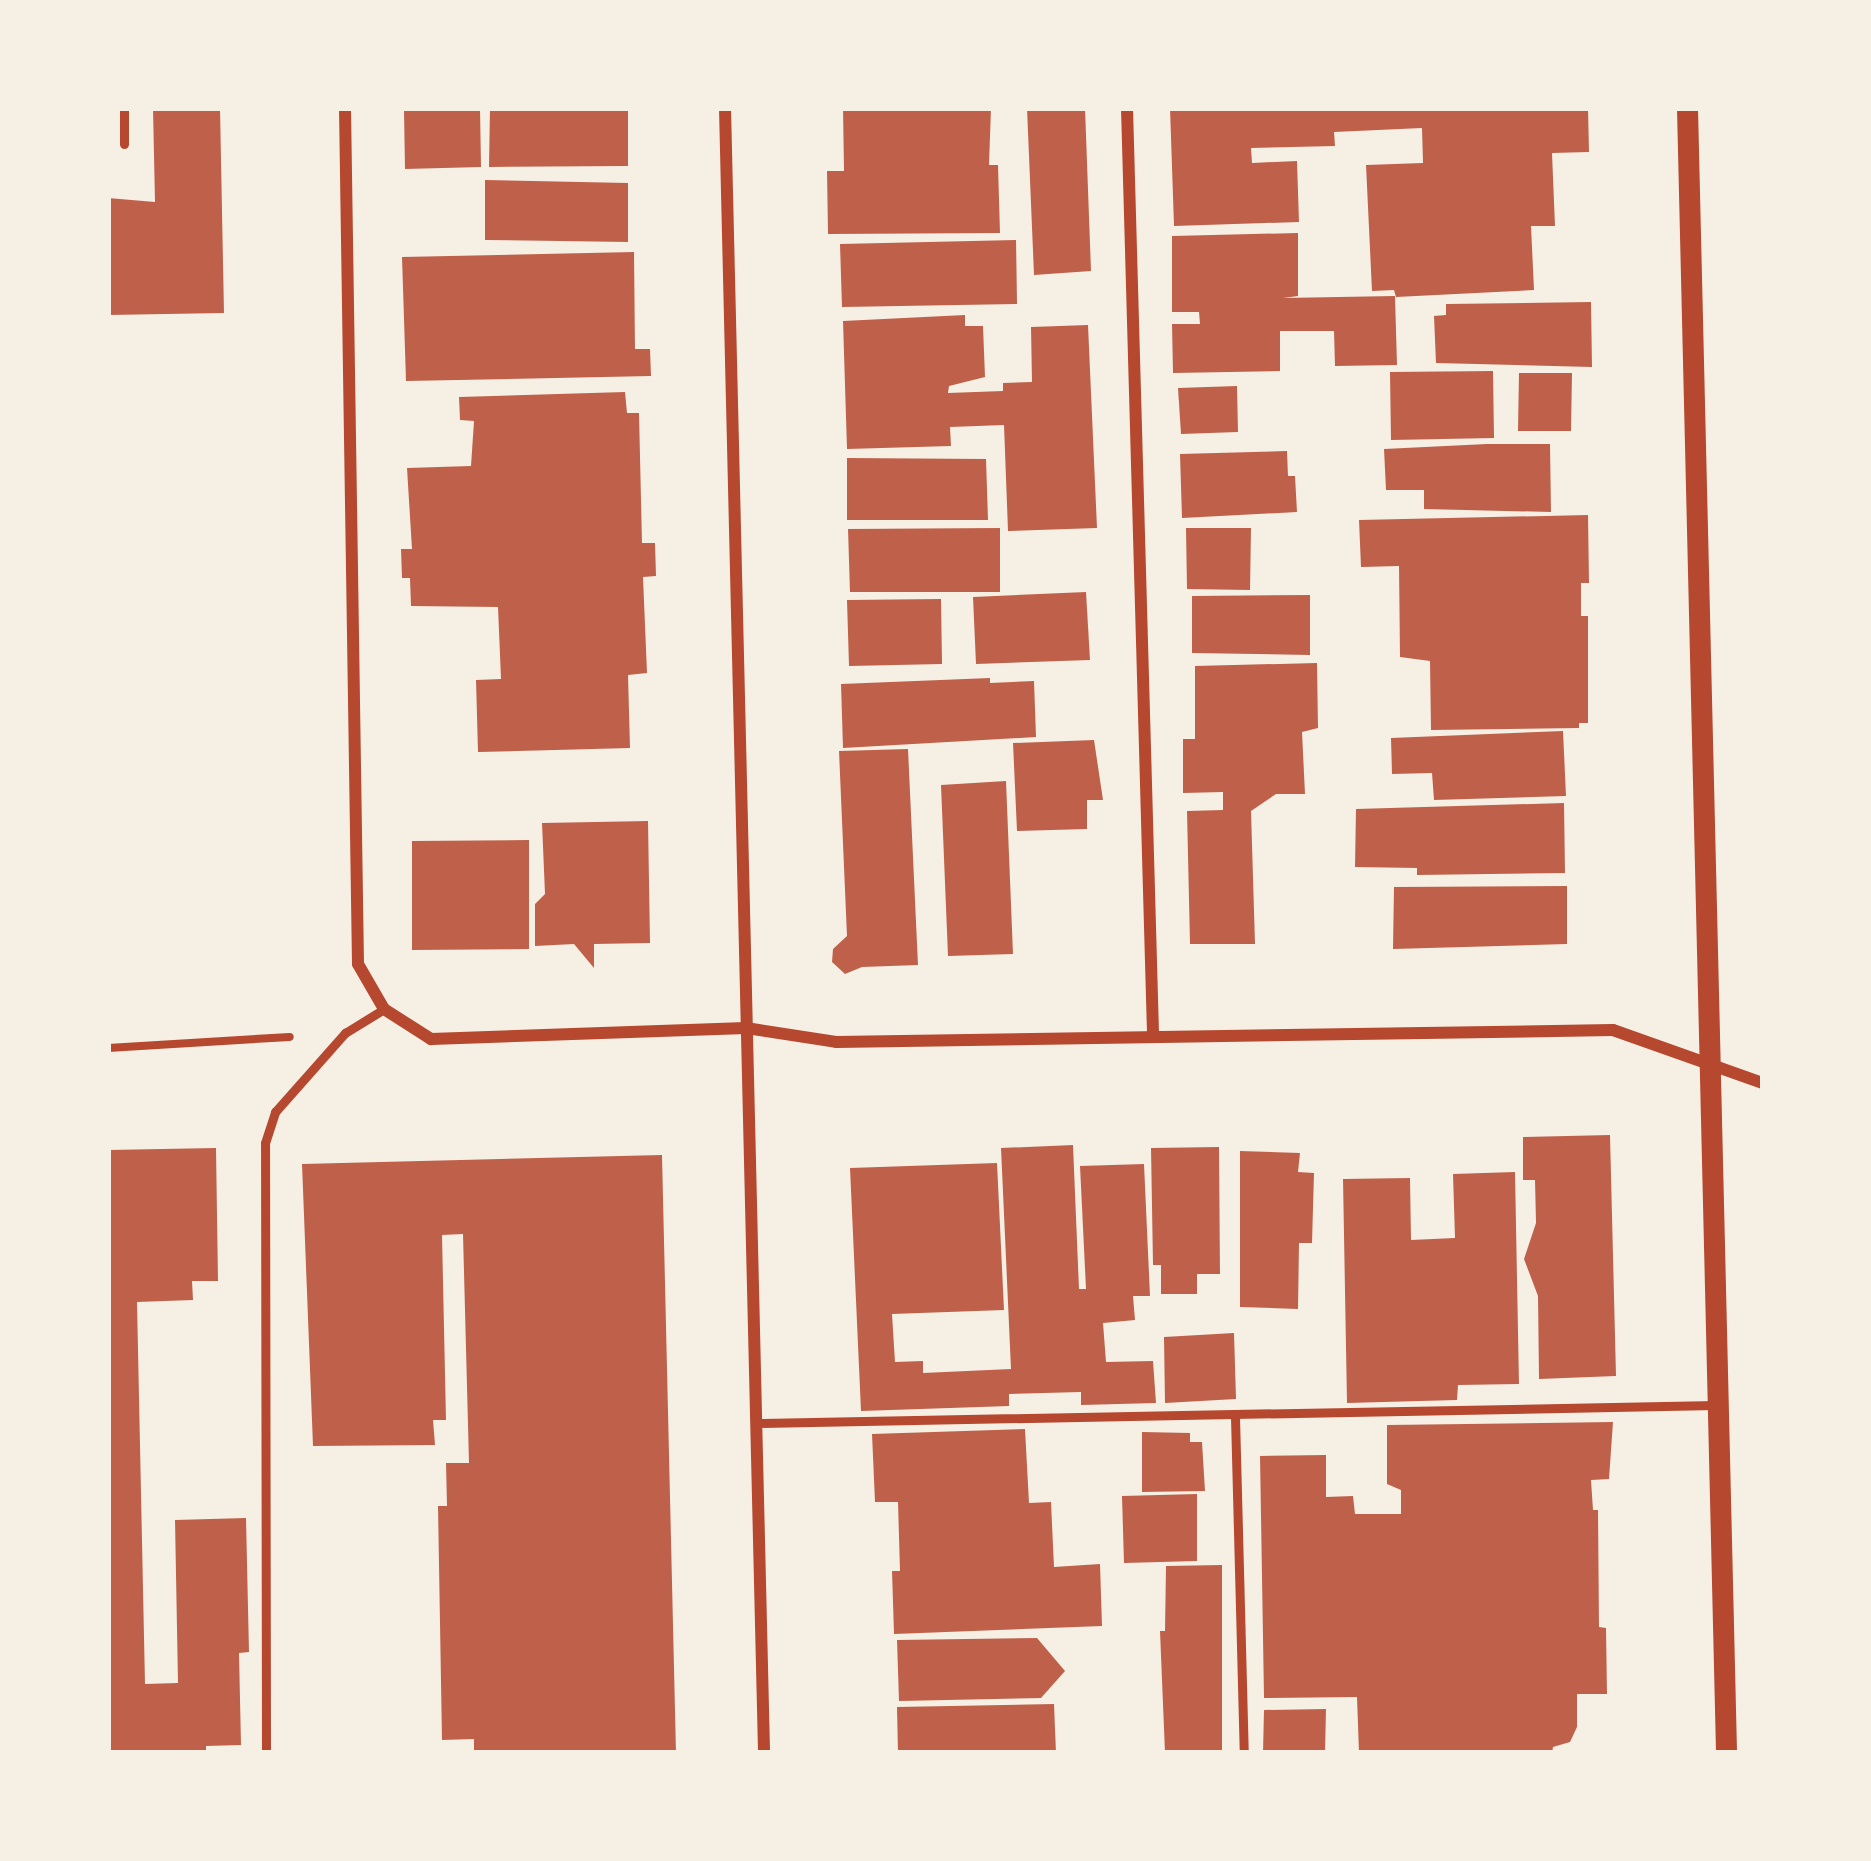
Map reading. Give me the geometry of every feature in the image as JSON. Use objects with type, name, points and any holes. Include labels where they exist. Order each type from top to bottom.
[{"type":"street","points":[[345,108],[358,964],[384,1009],[430,1039],[746,1028],[836,1042],[1613,1030],[1763,1083]]},
{"type":"street","points":[[724,108],[764,1753]]},
{"type":"street","points":[[1127,108],[1153,1034]]},
{"type":"street","points":[[1687,108],[1726,1753]]},
{"type":"lane","points":[[124,108],[124,144]]},
{"type":"lane","points":[[266,1753],[265,1143],[275,1112],[345,1034],[384,1009]]},
{"type":"lane","points":[[756,1423],[1235,1418],[1717,1405]]},
{"type":"lane","points":[[1235,1418],[1244,1753]]},
{"type":"path","points":[[108,1048],[345,1034]]},
{"type":"building","points":[[153,108],[220,108],[224,313],[108,315],[108,198],[155,202]]},
{"type":"building","points":[[480,108],[481,167],[405,169],[404,110]]},
{"type":"building","points":[[490,108],[628,108],[628,166],[489,167]]},
{"type":"building","points":[[843,108],[991,108],[989,165],[998,165],[1000,233],[828,234],[827,171],[844,171]]},
{"type":"building","points":[[1027,108],[1085,108],[1091,271],[1034,275]]},
{"type":"building","points":[[1170,108],[1588,108],[1589,152],[1552,153],[1555,226],[1531,226],[1534,290],[1396,297],[1394,290],[1372,291],[1366,165],[1423,163],[1422,128],[1334,132],[1335,146],[1251,148],[1252,163],[1297,161],[1299,222],[1174,226]]},
{"type":"building","points":[[485,180],[628,183],[628,242],[485,240]]},
{"type":"building","points":[[1298,233],[1298,296],[1283,298],[1395,296],[1397,365],[1335,366],[1334,331],[1280,331],[1280,371],[1173,373],[1172,324],[1200,324],[1199,312],[1172,312],[1172,236]]},
{"type":"building","points":[[1016,240],[1017,304],[842,307],[840,244]]},
{"type":"building","points":[[634,252],[635,349],[650,349],[651,376],[406,381],[402,257]]},
{"type":"building","points":[[1591,302],[1592,367],[1436,363],[1434,316],[1446,315],[1446,304]]},
{"type":"building","points":[[965,315],[965,326],[983,326],[985,377],[949,386],[948,393],[1003,391],[1003,383],[1032,382],[1031,327],[1088,325],[1097,528],[1008,531],[1004,425],[950,427],[951,446],[847,449],[843,321]]},
{"type":"building","points":[[1493,371],[1494,438],[1391,440],[1390,372]]},
{"type":"building","points":[[1519,373],[1572,373],[1571,431],[1518,431]]},
{"type":"building","points":[[1237,386],[1238,432],[1181,434],[1178,388]]},
{"type":"building","points":[[625,392],[627,413],[639,413],[642,543],[655,543],[656,576],[643,577],[647,673],[628,675],[630,748],[478,752],[476,680],[501,679],[498,607],[411,606],[410,578],[402,578],[401,549],[412,549],[407,468],[471,466],[474,421],[460,420],[459,397]]},
{"type":"building","points":[[1550,444],[1551,512],[1424,509],[1424,490],[1386,490],[1384,449]]},
{"type":"building","points":[[1287,451],[1288,476],[1295,476],[1297,512],[1182,518],[1180,454]]},
{"type":"building","points":[[847,458],[986,459],[988,520],[847,520]]},
{"type":"building","points":[[1588,515],[1589,583],[1581,583],[1581,616],[1588,616],[1588,723],[1579,723],[1579,728],[1431,730],[1430,661],[1400,657],[1399,566],[1361,567],[1359,520]]},
{"type":"building","points":[[1000,528],[1000,592],[850,592],[848,529]]},
{"type":"building","points":[[1186,528],[1251,528],[1250,590],[1187,589]]},
{"type":"building","points":[[1086,592],[1090,660],[976,664],[973,597]]},
{"type":"building","points":[[1310,595],[1310,655],[1192,653],[1192,596]]},
{"type":"building","points":[[941,599],[942,664],[849,666],[847,600]]},
{"type":"building","points":[[1317,663],[1318,728],[1302,732],[1305,794],[1276,794],[1251,811],[1255,944],[1190,944],[1187,811],[1223,810],[1223,792],[1183,793],[1183,739],[1195,739],[1195,666]]},
{"type":"building","points":[[990,678],[990,683],[1034,681],[1036,737],[843,748],[841,684]]},
{"type":"building","points":[[1563,731],[1566,796],[1434,800],[1432,773],[1392,774],[1391,738]]},
{"type":"building","points":[[1094,740],[1103,800],[1087,800],[1087,829],[1017,831],[1013,743]]},
{"type":"building","points":[[908,749],[918,965],[862,967],[845,974],[832,962],[833,949],[847,936],[839,751]]},
{"type":"building","points":[[1006,781],[1013,954],[948,956],[941,785]]},
{"type":"building","points":[[1564,803],[1565,873],[1417,875],[1417,868],[1355,867],[1356,809]]},
{"type":"building","points":[[648,821],[650,943],[594,944],[594,968],[574,944],[535,946],[535,904],[545,894],[542,823]]},
{"type":"building","points":[[529,840],[529,949],[412,950],[412,841]]},
{"type":"building","points":[[1567,886],[1567,944],[1393,949],[1394,887]]},
{"type":"building","points":[[1610,1135],[1616,1376],[1539,1379],[1538,1296],[1524,1259],[1536,1223],[1535,1180],[1523,1180],[1523,1137]]},
{"type":"building","points":[[1073,1145],[1079,1289],[1086,1289],[1080,1166],[1144,1164],[1150,1296],[1133,1296],[1135,1320],[1103,1323],[1106,1362],[1153,1361],[1156,1403],[1081,1405],[1081,1392],[1009,1394],[1009,1406],[861,1411],[850,1168],[997,1163],[1004,1310],[892,1314],[895,1362],[923,1361],[923,1373],[1011,1369],[1001,1148]]},
{"type":"building","points":[[1219,1147],[1220,1274],[1197,1274],[1197,1294],[1161,1294],[1161,1265],[1153,1265],[1151,1148]]},
{"type":"building","points":[[216,1148],[218,1281],[192,1281],[193,1300],[137,1302],[145,1684],[178,1683],[175,1520],[246,1518],[249,1652],[239,1653],[241,1745],[206,1746],[206,1753],[108,1753],[108,1150]]},
{"type":"building","points":[[1240,1151],[1300,1153],[1298,1172],[1314,1173],[1312,1243],[1299,1243],[1298,1309],[1240,1307]]},
{"type":"building","points":[[662,1155],[676,1753],[474,1753],[474,1739],[442,1740],[438,1506],[447,1506],[446,1463],[469,1463],[463,1234],[442,1235],[446,1420],[433,1420],[435,1445],[313,1446],[302,1164]]},
{"type":"building","points":[[1515,1172],[1519,1384],[1458,1385],[1457,1400],[1347,1403],[1343,1179],[1410,1178],[1411,1240],[1455,1238],[1453,1174]]},
{"type":"building","points":[[1234,1333],[1236,1399],[1165,1403],[1164,1337]]},
{"type":"building","points":[[1613,1422],[1609,1479],[1591,1480],[1593,1510],[1598,1510],[1599,1627],[1606,1628],[1607,1694],[1577,1694],[1577,1727],[1570,1742],[1553,1747],[1552,1753],[1359,1753],[1357,1697],[1264,1698],[1260,1456],[1326,1455],[1326,1497],[1353,1496],[1355,1514],[1401,1514],[1401,1490],[1387,1484],[1387,1425]]},
{"type":"building","points":[[1025,1429],[1029,1503],[1051,1502],[1054,1567],[1100,1564],[1102,1626],[894,1634],[892,1571],[900,1571],[898,1502],[875,1502],[872,1434]]},
{"type":"building","points":[[1142,1432],[1190,1433],[1190,1442],[1202,1442],[1205,1491],[1142,1492]]},
{"type":"building","points":[[1197,1494],[1197,1561],[1124,1563],[1122,1496]]},
{"type":"building","points":[[1222,1565],[1222,1753],[1165,1753],[1160,1631],[1165,1631],[1166,1566]]},
{"type":"building","points":[[1037,1638],[1065,1671],[1041,1698],[899,1701],[897,1640]]},
{"type":"building","points":[[1054,1704],[1056,1753],[898,1753],[897,1707]]},
{"type":"building","points":[[1326,1709],[1325,1753],[1263,1753],[1264,1710]]}]
